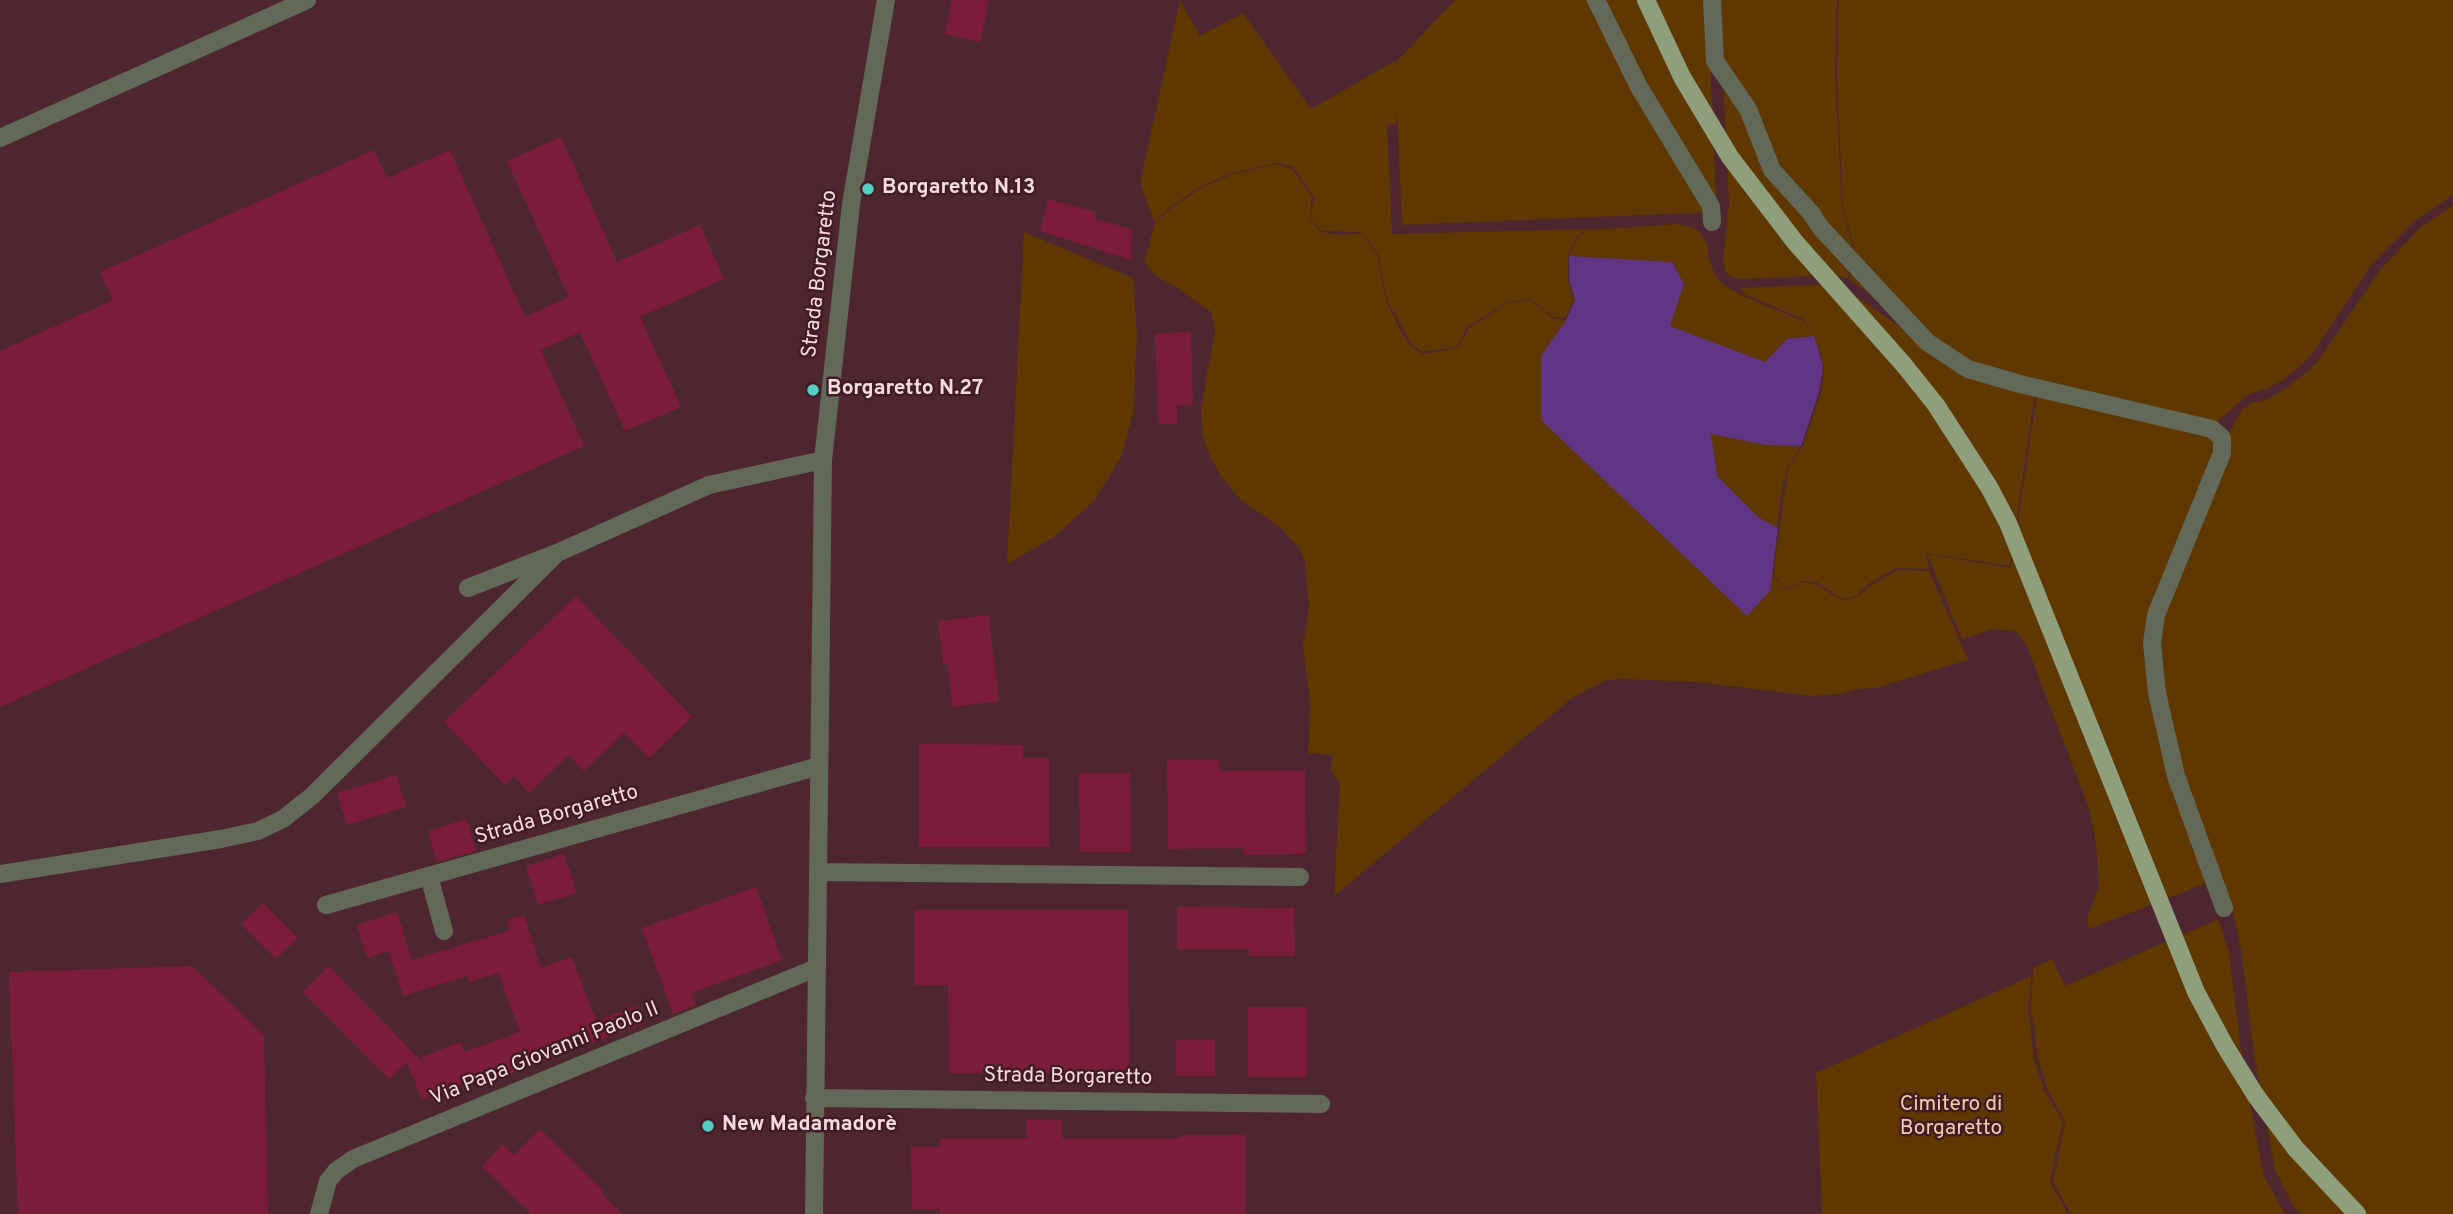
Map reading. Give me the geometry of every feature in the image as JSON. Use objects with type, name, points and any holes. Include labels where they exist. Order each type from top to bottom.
[{"type":"main road","points":[[1646,0],[1682,77],[1730,157],[1795,242],[1936,405],[1989,487],[2008,523],[2196,992],[2256,1096],[2296,1149],[2357,1214]]},
{"type":"street","points":[[0,138],[307,0]]},
{"type":"street","name":"Strada Borgaretto","points":[[814,1214],[823,460],[851,204],[886,0]]},
{"type":"street","points":[[1596,0],[1639,87],[1711,206],[1712,222]]},
{"type":"street","points":[[1712,0],[1715,61],[1748,109],[1772,170],[1821,228],[1927,342],[1968,369],[2020,384],[2212,429],[2222,438],[2222,453],[2155,615],[2152,643],[2157,693],[2176,776],[2224,908]]},
{"type":"street","points":[[468,587],[557,553],[709,485],[823,460]]},
{"type":"street","points":[[0,874],[221,839],[258,831],[282,819],[320,788],[557,553]]},
{"type":"street","name":"Strada Borgaretto","points":[[326,905],[819,766]]},
{"type":"street","points":[[818,872],[1300,877]]},
{"type":"street","points":[[429,876],[444,932]]},
{"type":"street","name":"Via Papa Giovanni Paolo II","points":[[319,1214],[328,1181],[336,1171],[353,1159],[816,968]]},
{"type":"street","name":"Strada Borgaretto","points":[[814,1098],[1321,1104]]},
{"type":"green space","points":[[1180,0],[1200,36],[1243,13],[1311,109],[1395,61],[1396,71],[1396,62],[1455,0],[1707,0],[1717,212],[1402,225],[1397,110],[1396,124],[1387,125],[1392,234],[1589,229],[1576,237],[1568,255],[1568,280],[1574,300],[1565,318],[1553,317],[1531,299],[1508,302],[1467,327],[1457,347],[1423,352],[1412,345],[1388,302],[1378,254],[1362,232],[1322,231],[1310,218],[1314,197],[1293,167],[1278,163],[1230,174],[1200,187],[1154,222],[1140,183]]},
{"type":"green space","points":[[1719,0],[1837,0],[1835,74],[1842,208],[1852,244],[1848,279],[1834,275],[1741,279],[1729,276],[1725,271],[1723,261],[1729,202]]},
{"type":"green space","points":[[1839,0],[2453,0],[2453,195],[2414,221],[2372,264],[2312,354],[2303,363],[2283,380],[2247,395],[2215,424],[1970,364],[1850,280],[1853,244],[1843,208],[1837,74]]},
{"type":"green space","points":[[1278,164],[1292,169],[1312,197],[1309,218],[1321,232],[1342,235],[1362,233],[1377,255],[1387,303],[1398,326],[1410,346],[1423,354],[1458,348],[1469,328],[1508,303],[1531,300],[1552,318],[1566,320],[1575,300],[1569,279],[1569,256],[1577,238],[1589,230],[1678,224],[1697,229],[1708,245],[1708,257],[1715,275],[1725,286],[1803,321],[1814,335],[1803,319],[1744,294],[1740,288],[1832,284],[1844,288],[1945,358],[2035,392],[2010,566],[1925,553],[1930,569],[1897,568],[1870,583],[1857,595],[1844,600],[1816,582],[1804,581],[1786,588],[1774,576],[1775,559],[1788,469],[1803,446],[1821,393],[1824,366],[1816,340],[1823,366],[1819,392],[1801,446],[1787,469],[1781,494],[1773,577],[1786,589],[1804,582],[1815,584],[1844,601],[1858,596],[1897,570],[1929,571],[1968,660],[1876,688],[1812,696],[1697,682],[1607,680],[1572,698],[1334,896],[1340,783],[1331,771],[1332,755],[1308,753],[1310,704],[1303,646],[1309,607],[1305,561],[1299,548],[1280,527],[1241,500],[1220,475],[1210,456],[1202,434],[1201,407],[1215,331],[1211,312],[1156,276],[1144,262],[1155,223],[1170,209],[1201,188],[1231,175]]},
{"type":"green space","points":[[2453,205],[2453,1214],[2301,1214],[2293,1206],[2275,1170],[2254,1055],[2241,950],[2232,907],[2182,775],[2163,693],[2158,643],[2161,617],[2228,435],[2242,410],[2251,403],[2268,399],[2288,387],[2310,369],[2319,360],[2380,270],[2420,228]]},
{"type":"green space","points":[[1024,232],[1133,278],[1137,335],[1133,414],[1121,457],[1094,501],[1054,537],[1007,564]]},
{"type":"green space","points":[[2037,394],[2210,435],[2216,440],[2215,452],[2146,643],[2207,883],[2089,929],[2087,918],[2099,887],[2096,843],[2089,808],[2026,644],[2017,632],[1994,629],[1962,639],[1927,554],[2011,568]]},
{"type":"green space","points":[[2218,919],[2229,952],[2242,1057],[2263,1174],[2285,1214],[2071,1214],[2053,1182],[2065,1121],[2047,1089],[2038,1057],[2031,1008],[2033,968],[2052,959],[2065,986]]},
{"type":"green space","name":"Cimitero di Borgaretto","points":[[2031,976],[2028,1008],[2034,1059],[2044,1090],[2063,1121],[2050,1182],[2068,1214],[1822,1214],[1816,1073]]},
{"type":"shaded area","points":[[1569,256],[1672,262],[1684,284],[1670,326],[1765,362],[1787,339],[1814,336],[1823,366],[1819,392],[1801,446],[1766,445],[1711,434],[1717,476],[1758,517],[1778,528],[1770,591],[1747,616],[1541,420],[1541,356],[1566,320],[1575,300],[1569,279]]},
{"type":"building","points":[[952,0],[989,0],[980,42],[945,34]]},
{"type":"building","points":[[561,137],[617,262],[700,225],[724,279],[640,317],[681,407],[625,431],[580,332],[541,350],[584,446],[0,707],[0,351],[113,300],[100,272],[374,150],[387,178],[450,150],[525,317],[569,297],[507,161]]},
{"type":"building","points":[[1048,199],[1096,212],[1095,219],[1132,229],[1131,260],[1040,231]]},
{"type":"building","points":[[1191,331],[1193,404],[1177,406],[1177,424],[1158,424],[1155,334]]},
{"type":"building","points":[[576,596],[692,717],[649,758],[624,733],[584,771],[569,755],[529,793],[514,776],[505,785],[444,722]]},
{"type":"building","points":[[988,615],[999,701],[953,707],[947,664],[943,664],[938,621]]},
{"type":"building","points":[[919,744],[1023,745],[1023,758],[1049,758],[1049,847],[919,847]]},
{"type":"building","points":[[1167,760],[1219,760],[1219,771],[1305,770],[1306,854],[1244,855],[1243,848],[1168,849]]},
{"type":"building","points":[[1079,773],[1130,773],[1131,852],[1080,852]]},
{"type":"building","points":[[396,775],[406,807],[347,825],[337,793]]},
{"type":"building","points":[[466,819],[476,851],[437,862],[428,831]]},
{"type":"building","points":[[564,854],[577,893],[538,905],[526,866]]},
{"type":"building","points":[[756,887],[782,960],[691,993],[696,1005],[673,1014],[642,928]]},
{"type":"building","points":[[263,903],[298,938],[276,959],[241,924]]},
{"type":"building","points":[[1177,907],[1294,908],[1295,956],[1249,956],[1249,949],[1177,949]]},
{"type":"building","points":[[914,910],[1128,910],[1129,1073],[949,1073],[948,985],[914,985]]},
{"type":"building","points":[[397,912],[412,960],[510,930],[507,920],[524,915],[541,968],[572,957],[596,1021],[636,1006],[643,1024],[494,1080],[491,1072],[422,1100],[407,1062],[389,1079],[303,992],[329,966],[423,1063],[422,1057],[460,1042],[464,1052],[520,1032],[498,973],[469,982],[467,976],[403,996],[389,951],[367,958],[357,925]]},
{"type":"building","points":[[192,966],[264,1035],[268,1214],[18,1214],[9,972]]},
{"type":"building","points":[[1248,1007],[1307,1007],[1307,1077],[1248,1077]]},
{"type":"building","points":[[1176,1040],[1215,1040],[1215,1076],[1176,1076]]},
{"type":"building","points":[[1026,1120],[1062,1120],[1062,1138],[1245,1135],[1245,1214],[940,1214],[940,1209],[912,1209],[911,1147],[940,1147],[940,1138],[1027,1138]]},
{"type":"building","points":[[540,1129],[604,1191],[602,1194],[622,1214],[531,1214],[482,1166],[503,1144],[514,1155]]},
{"type":"place","name":"Borgaretto N.13","points":[[868,189]]},
{"type":"place","name":"Borgaretto N.27","points":[[813,390]]},
{"type":"place","name":"New Madamadorè","points":[[708,1126]]}]
